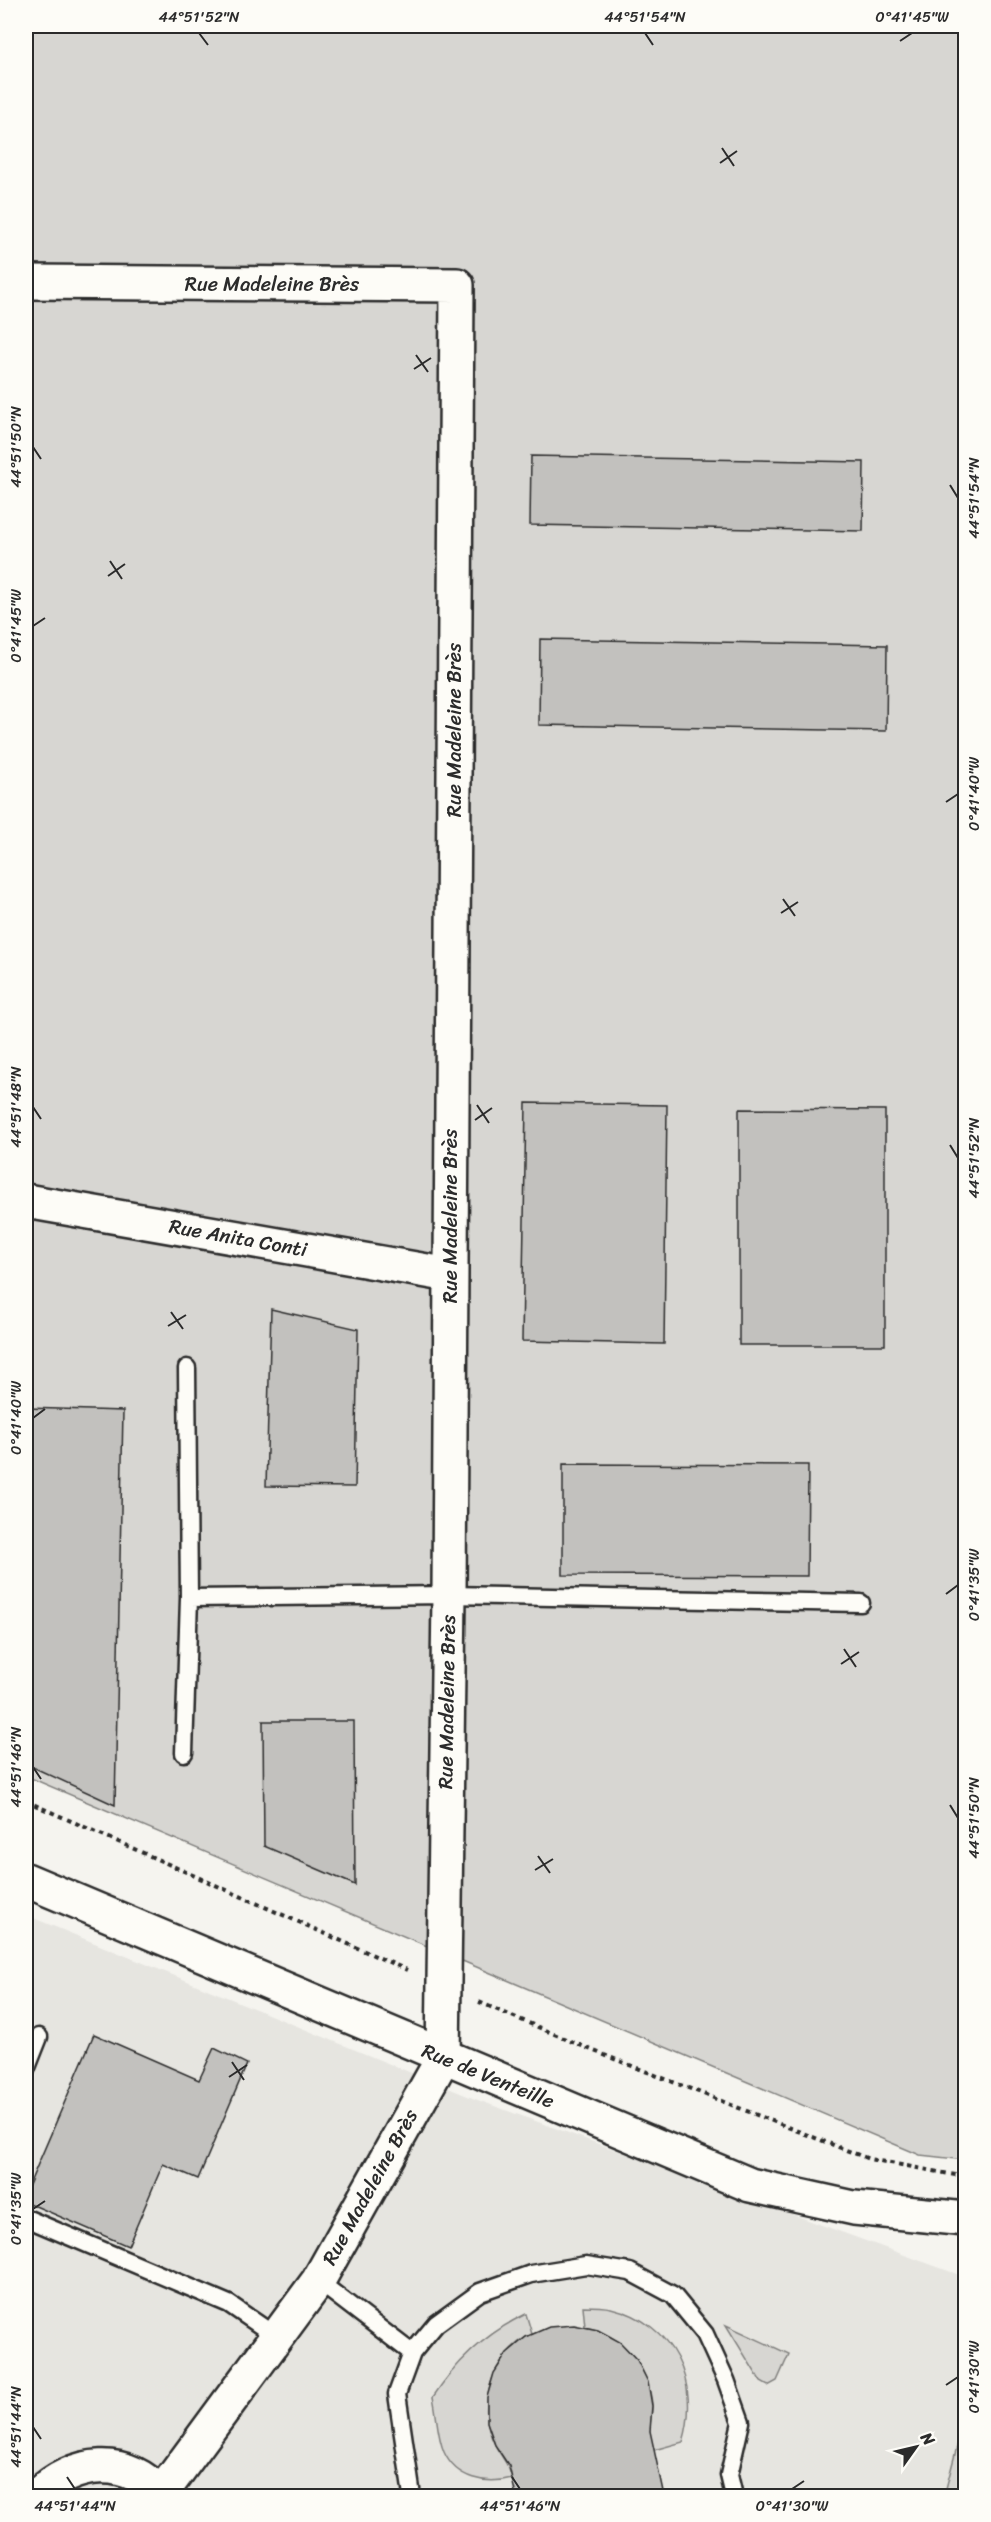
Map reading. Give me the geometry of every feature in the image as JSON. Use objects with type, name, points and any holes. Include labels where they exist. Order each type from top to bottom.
[{"type":"street","name":"Rue Madeleine Brès","points":[[26,282],[457,285],[448,1595],[442,2058],[318,2281],[162,2495]]},
{"type":"street","name":"Rue Anita Conti","points":[[26,1201],[450,1275]]},
{"type":"street","name":"Rue de Venteille","points":[[26,1880],[442,2058],[750,2185],[854,2208],[966,2219]]},
{"type":"street","points":[[26,2484],[38,2496],[55,2481],[76,2470],[99,2466],[122,2469],[143,2479],[162,2495]]},
{"type":"lane","points":[[184,1753],[189,1598],[187,1368]]},
{"type":"lane","points":[[189,1598],[448,1595],[861,1603]]},
{"type":"lane","points":[[26,2070],[39,2037]]},
{"type":"lane","points":[[26,2218],[229,2304],[276,2337]]},
{"type":"lane","points":[[412,2496],[397,2394],[412,2354],[436,2324],[480,2292],[531,2274],[586,2265],[630,2272],[673,2295],[705,2334],[726,2380],[741,2422],[729,2475],[734,2496]]},
{"type":"lane","points":[[318,2281],[412,2354]]},
{"type":"path","points":[[26,1802],[594,2051],[869,2159],[966,2177]]},
{"type":"shaded area","points":[[26,26],[965,26],[965,2160],[920,2155],[26,1776]]},
{"type":"shaded area","points":[[26,1915],[475,2099],[965,2277],[965,2416],[944,2496],[26,2496]]},
{"type":"shaded area","points":[[583,2306],[611,2308],[633,2316],[651,2327],[666,2341],[677,2358],[685,2378],[688,2420],[683,2442],[654,2450],[650,2428],[652,2403],[645,2376],[639,2364],[622,2345],[599,2331],[585,2327]]},
{"type":"shaded area","points":[[526,2314],[532,2334],[518,2343],[497,2367],[487,2398],[489,2430],[512,2478],[492,2481],[473,2478],[456,2468],[444,2452],[433,2397],[462,2359],[485,2339]]},
{"type":"shaded area","points":[[726,2325],[789,2354],[777,2381],[768,2386],[761,2382]]},
{"type":"shaded area","points":[[965,2416],[965,2496],[944,2496]]},
{"type":"building","points":[[531,456],[864,462],[863,531],[530,525]]},
{"type":"building","points":[[540,639],[887,645],[886,731],[539,725]]},
{"type":"building","points":[[526,1103],[667,1105],[664,1344],[522,1341]]},
{"type":"building","points":[[739,1109],[885,1110],[885,1345],[739,1345]]},
{"type":"building","points":[[271,1309],[358,1329],[355,1487],[266,1486]]},
{"type":"building","points":[[26,1408],[123,1411],[115,1805],[26,1764]]},
{"type":"building","points":[[563,1464],[808,1465],[807,1576],[563,1575]]},
{"type":"building","points":[[263,1721],[354,1721],[355,1885],[264,1846]]},
{"type":"building","points":[[94,2034],[199,2080],[214,2048],[247,2064],[198,2179],[163,2164],[128,2246],[26,2202],[26,2192]]},
{"type":"building","points":[[574,2325],[598,2330],[620,2342],[637,2360],[648,2382],[652,2406],[650,2431],[664,2496],[516,2496],[509,2466],[495,2445],[487,2422],[487,2397],[494,2373],[507,2353],[526,2337],[549,2327]]}]
